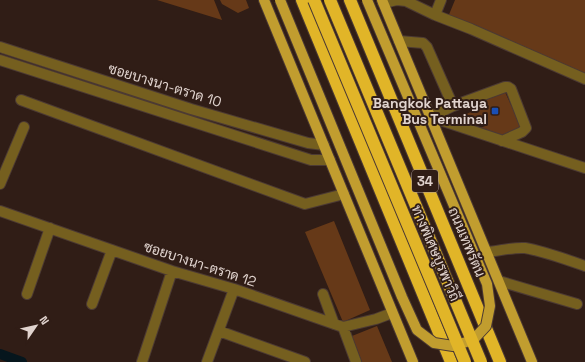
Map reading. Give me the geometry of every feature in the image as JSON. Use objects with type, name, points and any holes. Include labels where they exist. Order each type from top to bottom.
[{"type":"highway","points":[[302,0],[451,362]]},
{"type":"highway","name":"ทางพิเศษบูรพาวิถี","points":[[314,0],[465,362]]},
{"type":"highway","name":"ทางพิเศษบูรพาวิถี","points":[[330,0],[481,362]]},
{"type":"highway","name":"ถนนเทพรัตน","points":[[350,0],[500,362]]},
{"type":"main road","points":[[264,0],[413,362]]},
{"type":"main road","points":[[280,0],[402,297],[417,330],[434,343],[453,346],[473,340],[486,326],[490,306],[487,284],[367,0]]},
{"type":"main road","name":"ถนนเทพรัตน","points":[[383,1],[532,362]]},
{"type":"street","points":[[383,1],[406,0],[435,15],[472,29],[585,79]]},
{"type":"street","points":[[435,15],[441,0]]},
{"type":"street","points":[[399,42],[423,43],[427,47],[454,106]]},
{"type":"street","name":"ซอยบางนา-ตราด 10","points":[[0,47],[191,109],[308,143],[324,145]]},
{"type":"street","points":[[0,60],[311,160],[330,160]]},
{"type":"street","points":[[431,117],[454,106],[505,87],[510,88],[526,128],[522,132],[502,141]]},
{"type":"street","points":[[21,100],[305,204],[344,194]]},
{"type":"street","points":[[431,117],[585,168]]},
{"type":"street","points":[[0,184],[3,168],[24,127]]},
{"type":"street","name":"ซอยบางนา-ตราด 12","points":[[0,211],[172,271],[234,289],[338,326]]},
{"type":"street","points":[[27,294],[50,228]]},
{"type":"street","points":[[487,252],[513,248],[525,248],[585,266]]},
{"type":"street","points":[[92,304],[112,250]]},
{"type":"street","points":[[142,362],[172,271]]},
{"type":"street","points":[[498,281],[577,304]]},
{"type":"street","points":[[207,362],[234,289]]},
{"type":"street","points":[[323,294],[356,362]]},
{"type":"street","points":[[338,326],[376,319],[392,313]]},
{"type":"street","points":[[218,331],[306,362]]},
{"type":"building","points":[[157,0],[214,0],[222,20]]},
{"type":"building","points":[[220,0],[246,0],[249,8],[238,13],[222,4]]},
{"type":"building","points":[[455,0],[585,0],[585,73],[448,17]]},
{"type":"building","name":"Bangkok Pattaya Bus Terminal","points":[[505,92],[511,105],[513,104],[523,128],[505,136],[480,128],[488,125],[485,118],[467,124],[464,115],[482,107],[480,102]]},
{"type":"building","points":[[334,221],[370,310],[343,322],[305,232]]},
{"type":"building","points":[[377,326],[392,362],[362,362],[352,336]]},
{"type":"waterway","points":[[0,354],[22,362]]},
{"type":"place","name":"Bangkok Pattaya Bus Terminal","points":[[495,111]]}]
